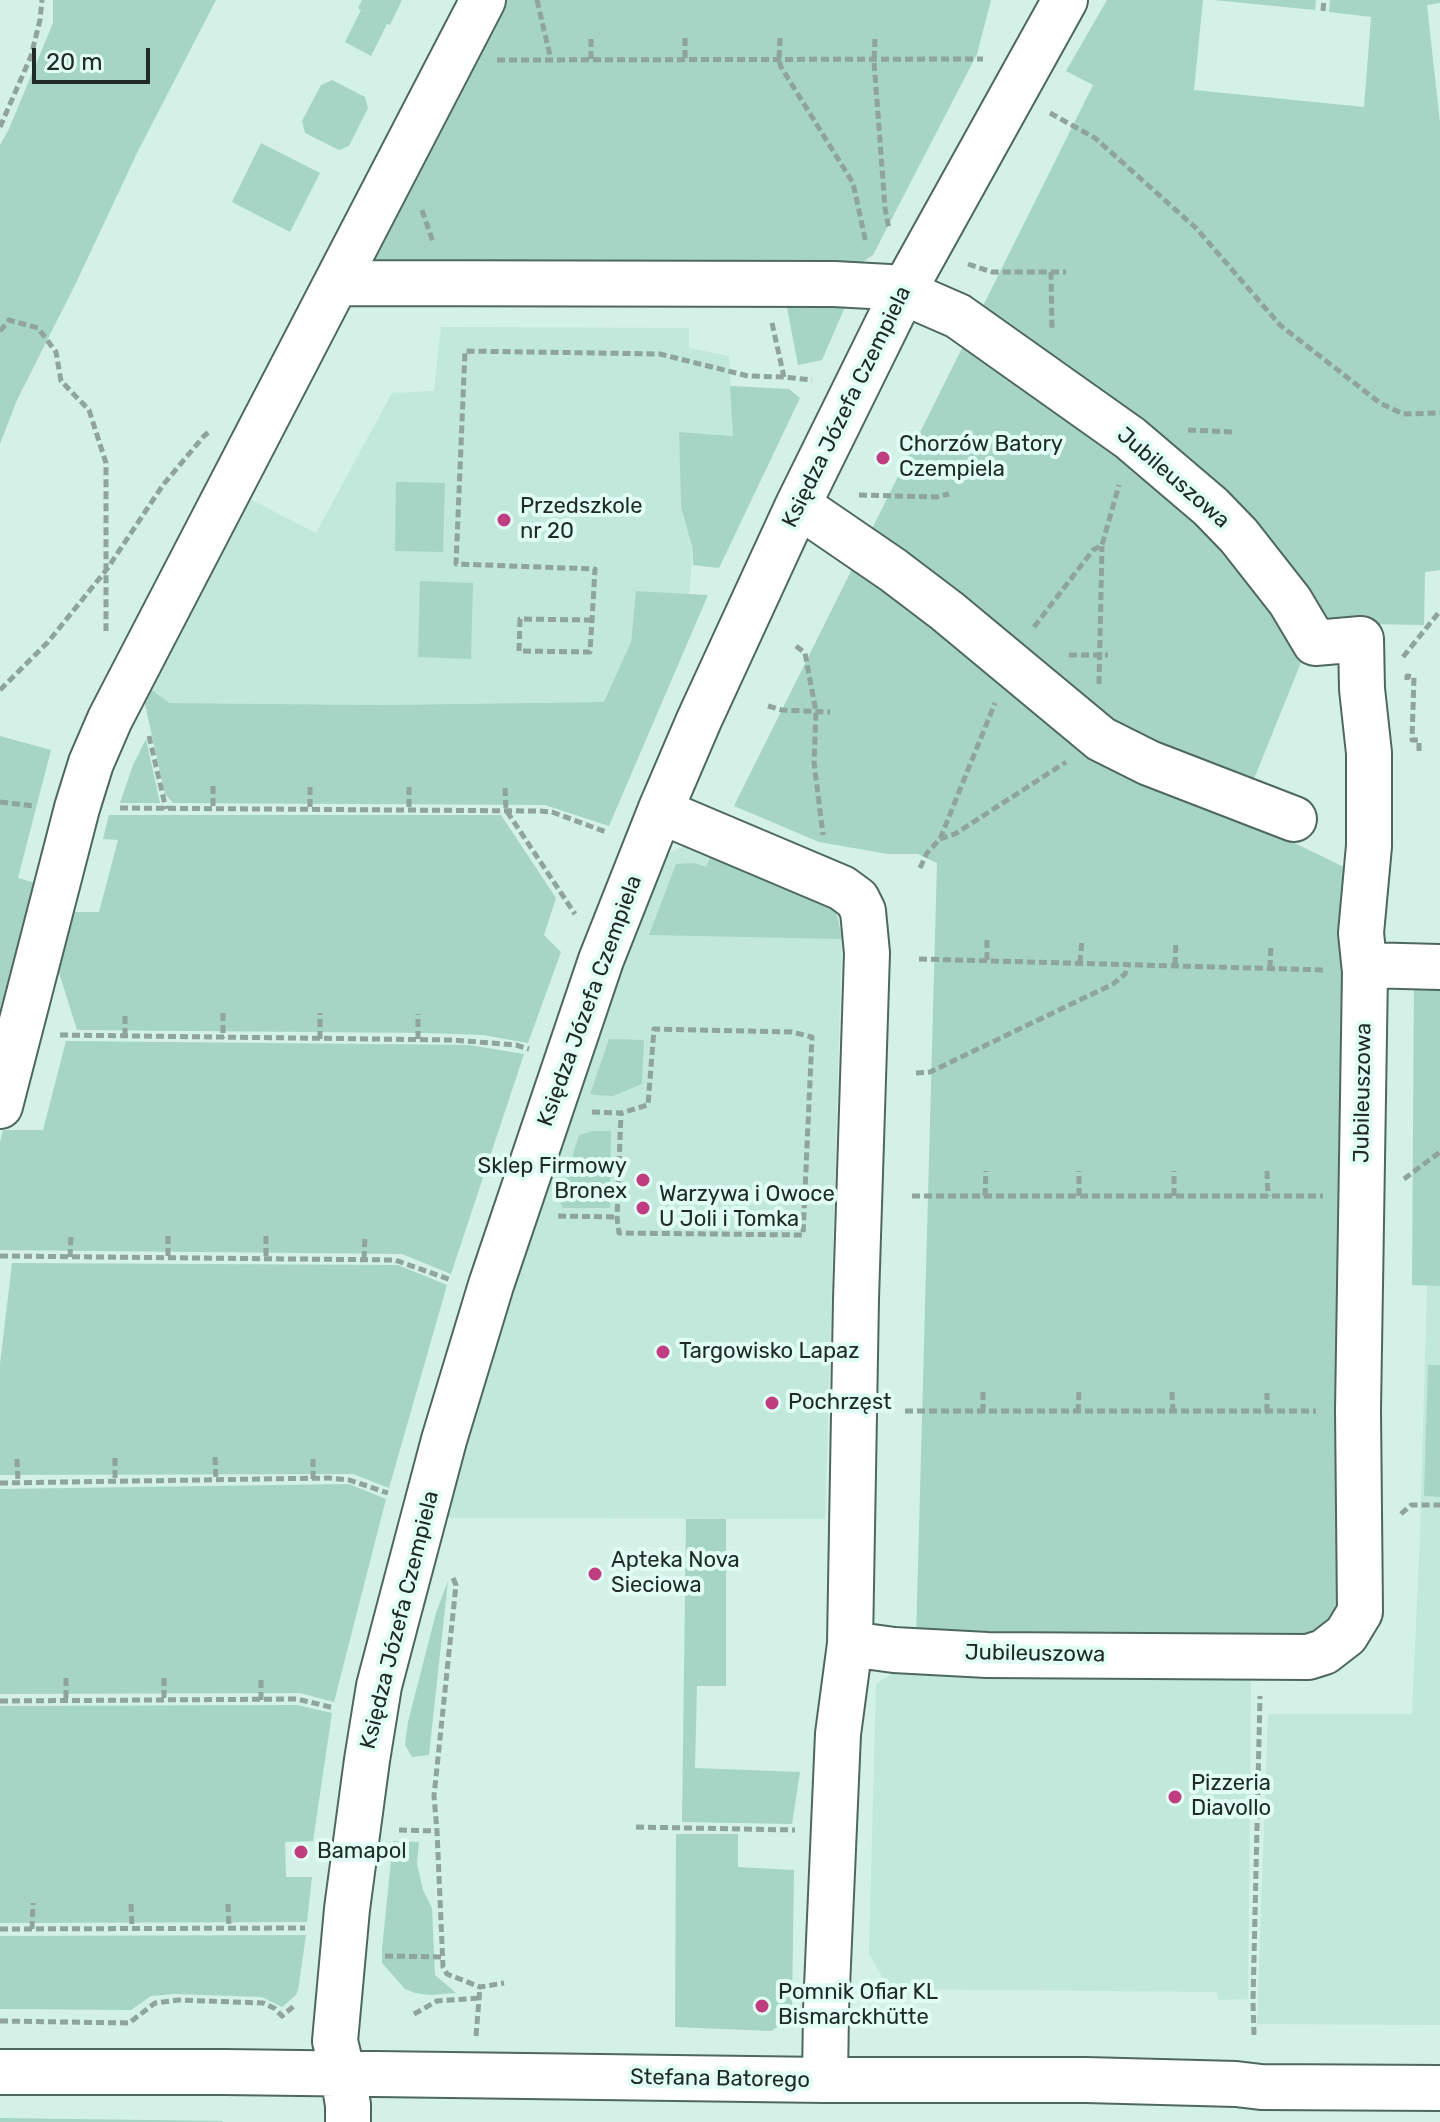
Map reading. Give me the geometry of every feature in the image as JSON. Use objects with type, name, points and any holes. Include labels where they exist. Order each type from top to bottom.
[{"type":"street","points":[[0,1106],[19,1035],[57,807],[91,763],[110,719],[483,0]]},
{"type":"street","name":"Księdza Józefa Czempiela","points":[[348,2122],[348,2105],[335,2041],[356,1831],[379,1686],[444,1440],[491,1285],[601,960],[699,720],[798,505],[903,292],[1065,0]]},
{"type":"street","name":"Jubileuszowa","points":[[337,283],[834,284],[889,287],[958,316],[1130,438],[1211,507],[1239,536],[1290,601],[1315,643],[1361,639],[1362,689],[1369,753],[1369,846],[1361,933],[1365,968],[1358,1410],[1360,1612],[1346,1635],[1324,1652],[1308,1657],[987,1655],[894,1650],[850,1644]]},
{"type":"street","points":[[798,505],[893,570],[1101,739],[1149,763],[1294,819]]},
{"type":"street","points":[[660,811],[842,888],[857,899],[863,911],[867,953],[856,1299],[850,1644],[838,1734],[825,2080]]},
{"type":"street","points":[[1365,968],[1440,967]]},
{"type":"street","name":"Stefana Batorego","points":[[0,2072],[1086,2080],[1261,2087],[1440,2088]]},
{"type":"path","points":[[0,127],[31,56],[42,0]]},
{"type":"path","points":[[537,0],[551,60]]},
{"type":"path","points":[[1323,11],[1324,0]]},
{"type":"path","points":[[685,38],[685,60]]},
{"type":"path","points":[[780,38],[781,67],[853,183],[866,246]]},
{"type":"path","points":[[591,39],[591,60]]},
{"type":"path","points":[[875,39],[885,208],[890,233]]},
{"type":"path","points":[[451,60],[988,59]]},
{"type":"path","points":[[1039,106],[1095,138],[1196,228],[1280,325],[1380,403],[1403,414],[1440,413]]},
{"type":"path","points":[[968,264],[992,272],[1066,272]]},
{"type":"path","points":[[1051,272],[1053,385]]},
{"type":"path","points":[[0,331],[9,320],[38,328],[56,352],[61,381],[89,410],[106,463],[105,639]]},
{"type":"path","points":[[592,620],[520,619],[519,651],[590,652],[592,620],[595,569],[456,564],[465,351],[660,354],[748,376],[818,381]]},
{"type":"path","points":[[0,690],[48,642],[107,569],[163,485],[204,436],[221,422],[264,423]]},
{"type":"path","points":[[920,868],[927,853],[940,839],[1012,664],[1019,655],[1019,646],[1093,550],[1102,545],[1127,460],[1130,438],[1138,429],[1234,432]]},
{"type":"path","points":[[858,495],[936,497],[949,494]]},
{"type":"path","points":[[796,646],[805,653],[816,712],[814,762],[823,835]]},
{"type":"path","points":[[133,676],[166,809]]},
{"type":"path","points":[[1406,689],[1407,676],[1414,677],[1412,740],[1419,740],[1418,754]]},
{"type":"path","points":[[768,706],[782,710],[830,712]]},
{"type":"path","points":[[213,786],[213,809]]},
{"type":"path","points":[[310,787],[310,810]]},
{"type":"path","points":[[409,787],[409,810]]},
{"type":"path","points":[[505,788],[506,810],[578,919]]},
{"type":"path","points":[[0,802],[57,807],[166,809],[552,812],[611,834]]},
{"type":"path","points":[[987,937],[987,960]]},
{"type":"path","points":[[1080,963],[1082,939]]},
{"type":"path","points":[[1175,965],[1176,941]]},
{"type":"path","points":[[1270,968],[1271,944]]},
{"type":"path","points":[[919,959],[1365,968]]},
{"type":"path","points":[[916,1073],[930,1072],[1113,984],[1125,974],[1128,964]]},
{"type":"path","points":[[125,1012],[125,1036]]},
{"type":"path","points":[[223,1013],[223,1038]]},
{"type":"path","points":[[320,1013],[320,1039]]},
{"type":"path","points":[[418,1014],[418,1039]]},
{"type":"path","points":[[595,1112],[621,1113],[648,1105],[654,1029],[792,1032],[812,1037],[803,1235],[619,1233],[621,1113]]},
{"type":"path","points":[[19,1035],[467,1040],[532,1049]]},
{"type":"path","points":[[985,1196],[986,1171]]},
{"type":"path","points":[[1079,1171],[1079,1196]]},
{"type":"path","points":[[1174,1171],[1174,1196]]},
{"type":"path","points":[[1267,1171],[1268,1196]]},
{"type":"path","points":[[912,1196],[1362,1196]]},
{"type":"path","points":[[556,1216],[617,1217]]},
{"type":"path","points":[[70,1257],[71,1236]]},
{"type":"path","points":[[168,1236],[168,1258]]},
{"type":"path","points":[[266,1236],[266,1259]]},
{"type":"path","points":[[364,1259],[365,1237]]},
{"type":"path","points":[[0,1256],[395,1260],[454,1282]]},
{"type":"path","points":[[983,1391],[983,1412]]},
{"type":"path","points":[[1078,1412],[1079,1391]]},
{"type":"path","points":[[1172,1392],[1173,1412]]},
{"type":"path","points":[[1267,1393],[1267,1412]]},
{"type":"path","points":[[905,1411],[1358,1410]]},
{"type":"path","points":[[215,1457],[216,1480]]},
{"type":"path","points":[[115,1458],[115,1481]]},
{"type":"path","points":[[313,1458],[313,1479]]},
{"type":"path","points":[[17,1459],[18,1482]]},
{"type":"path","points":[[0,1483],[349,1480],[393,1495]]},
{"type":"path","points":[[1411,1505],[1440,1505]]},
{"type":"path","points":[[451,1575],[456,1585],[434,1796],[443,1967],[447,1974],[480,1987],[504,1983]]},
{"type":"path","points":[[66,1678],[66,1700]]},
{"type":"path","points":[[164,1678],[164,1700]]},
{"type":"path","points":[[261,1678],[261,1700]]},
{"type":"path","points":[[0,1701],[297,1699],[338,1709]]},
{"type":"path","points":[[1254,2035],[1259,1743]]},
{"type":"path","points":[[636,1827],[801,1830]]},
{"type":"path","points":[[386,1830],[437,1831]]},
{"type":"path","points":[[32,1929],[33,1903]]},
{"type":"path","points":[[131,1904],[132,1928]]},
{"type":"path","points":[[228,1904],[229,1927]]},
{"type":"path","points":[[0,1929],[314,1929]]},
{"type":"path","points":[[382,1956],[443,1957]]},
{"type":"path","points":[[476,2026],[480,1987]]},
{"type":"path","points":[[414,2014],[437,2001],[480,1998]]},
{"type":"path","points":[[0,2021],[129,2023],[155,2003],[178,2000],[263,2003],[282,2016]]},
{"type":"shaded area","points":[[53,0],[216,0],[137,153],[17,400],[0,444],[0,145],[53,23]]},
{"type":"shaded area","points":[[362,0],[402,0],[371,56],[345,42],[361,10],[358,8]]},
{"type":"shaded area","points":[[494,0],[991,0],[977,54],[873,255],[857,266],[362,266]]},
{"type":"shaded area","points":[[1107,0],[1203,0],[1194,90],[1364,107],[1371,17],[1329,12],[1330,0],[1440,0],[1440,3],[1427,5],[1440,123],[1440,570],[1425,572],[1424,625],[1317,623],[1239,816],[1350,870],[1345,1589],[1332,1622],[1298,1637],[916,1640],[937,863],[918,854],[888,854],[819,842],[734,806],[1093,85],[1066,71]]},
{"type":"shaded area","points":[[1214,0],[1316,0],[1315,10]]},
{"type":"shaded area","points":[[332,80],[365,97],[368,108],[349,146],[339,150],[305,133],[302,121],[321,85]]},
{"type":"shaded area","points":[[261,143],[320,173],[290,232],[232,202]]},
{"type":"shaded area","points":[[784,292],[848,300],[822,360],[798,365]]},
{"type":"shaded area","name":"Przedszkole nr 20","points":[[441,327],[689,328],[689,348],[729,356],[733,436],[679,432],[681,507],[693,550],[689,594],[636,591],[631,642],[605,702],[379,705],[170,703],[140,682],[238,493],[316,533],[392,393],[434,391]]},
{"type":"shaded area","points":[[730,386],[789,389],[800,398],[719,568],[693,565],[693,550],[681,507],[679,432],[733,436]]},
{"type":"shaded area","points":[[396,482],[445,483],[443,552],[395,551]]},
{"type":"shaded area","points":[[420,581],[473,583],[471,659],[418,657]]},
{"type":"shaded area","points":[[636,591],[708,595],[609,826],[545,805],[173,803],[165,794],[140,682],[170,703],[379,705],[604,702],[631,642]]},
{"type":"shaded area","points":[[0,736],[51,750],[18,878],[43,885],[0,1060]]},
{"type":"shaded area","points":[[146,739],[160,803],[120,803],[133,765]]},
{"type":"shaded area","points":[[109,815],[501,815],[556,898],[544,935],[561,952],[528,1043],[483,1035],[425,1033],[77,1030],[50,944],[59,912],[99,912],[118,840],[103,839]]},
{"type":"shaded area","points":[[684,846],[699,847],[828,902],[837,915],[842,933],[825,1519],[444,1518],[481,1386],[552,1161],[608,1001],[657,871],[671,852]]},
{"type":"shaded area","points":[[712,853],[828,902],[837,915],[842,939],[649,935],[676,864],[694,863],[706,867]]},
{"type":"shaded area","points":[[1414,977],[1440,977],[1440,1286],[1412,1285]]},
{"type":"shaded area","points":[[609,1039],[644,1040],[642,1084],[613,1096],[590,1094]]},
{"type":"shaded area","points":[[66,1041],[469,1045],[524,1054],[451,1274],[402,1254],[0,1250],[0,1142],[3,1130],[43,1130]]},
{"type":"shaded area","points":[[611,1131],[610,1208],[563,1208],[559,1199],[579,1135]]},
{"type":"shaded area","points":[[12,1263],[398,1265],[447,1285],[389,1488],[353,1474],[0,1475],[0,1364]]},
{"type":"shaded area","points":[[1427,1286],[1440,1286],[1440,2025],[1257,2024],[1268,1714],[1412,1714]]},
{"type":"shaded area","points":[[1428,1365],[1440,1365],[1440,1497],[1424,1496]]},
{"type":"shaded area","points":[[349,1484],[386,1499],[334,1702],[300,1693],[0,1694],[0,1489]]},
{"type":"shaded area","points":[[686,1519],[726,1519],[726,1686],[697,1686],[695,1768],[800,1772],[792,1824],[682,1822]]},
{"type":"shaded area","points":[[448,1581],[429,1755],[412,1757],[405,1745],[408,1722],[436,1613]]},
{"type":"shaded area","points":[[893,1673],[1251,1674],[1248,1999],[1218,2000],[1214,1992],[889,1989],[869,1953],[876,1684]]},
{"type":"shaded area","points":[[297,1705],[332,1713],[313,1841],[285,1842],[286,1877],[312,1877],[307,1922],[0,1923],[0,1706]]},
{"type":"shaded area","points":[[676,1834],[738,1834],[738,1867],[794,1870],[792,2008],[786,2022],[771,2031],[675,2027]]},
{"type":"shaded area","points":[[393,1841],[419,1842],[417,1864],[423,1890],[432,1908],[435,1975],[456,1993],[429,1995],[405,1989],[382,1963]]},
{"type":"shaded area","points":[[306,1935],[298,1990],[282,2007],[262,1997],[175,1994],[151,1996],[131,2010],[0,2009],[0,1936]]},
{"type":"shaded area","points":[[0,2118],[222,2121],[223,2122],[0,2122]]},
{"type":"place","name":"Chorzów Batory Czempiela","points":[[883,458]]},
{"type":"place","name":"Przedszkole nr 20","points":[[504,520]]},
{"type":"place","name":"Sklep Firmowy Bronex","points":[[643,1180]]},
{"type":"place","name":"Warzywa i Owoce U Joli i Tomka","points":[[643,1208]]},
{"type":"place","name":"Targowisko Lapaz","points":[[663,1352]]},
{"type":"place","name":"Pochrzęst","points":[[772,1403]]},
{"type":"place","name":"Apteka Nova Sieciowa","points":[[595,1574]]},
{"type":"place","name":"Pizzeria Diavollo","points":[[1175,1797]]},
{"type":"place","name":"Bamapol","points":[[301,1852]]},
{"type":"place","name":"Pomnik Ofiar KL Bismarckhütte","points":[[762,2006]]}]
